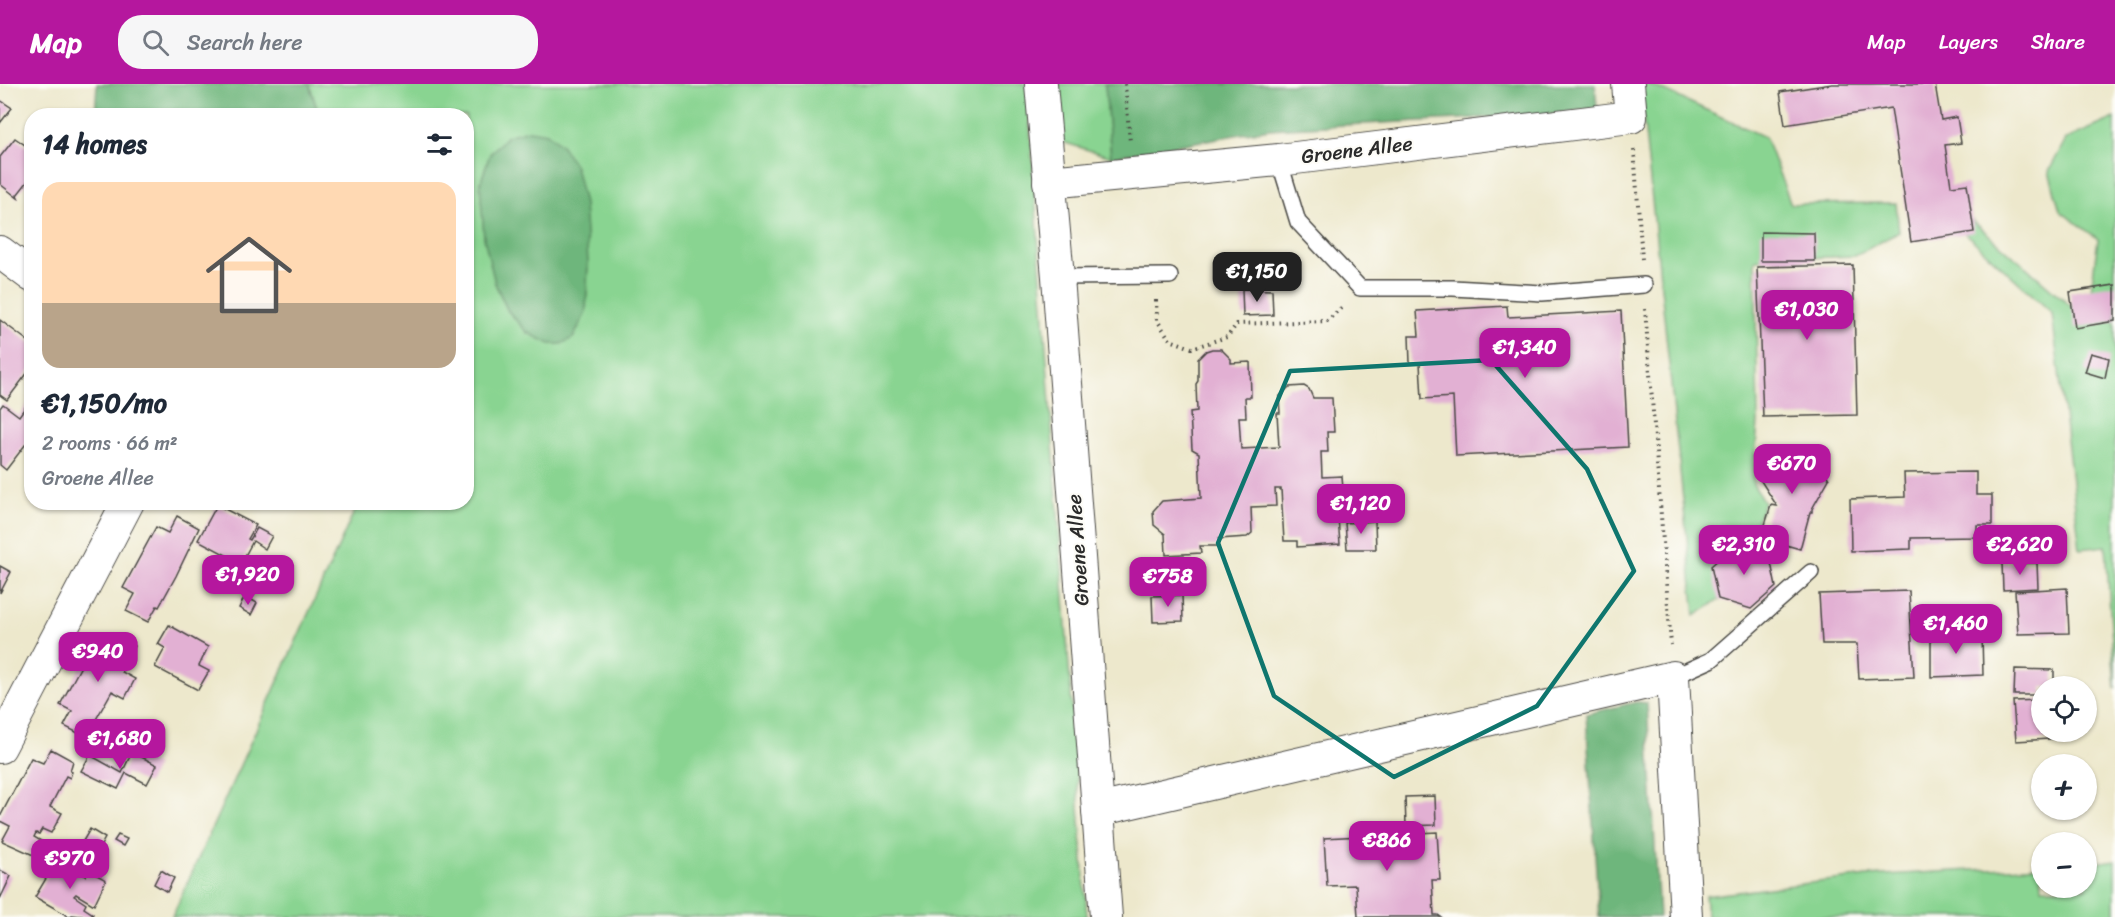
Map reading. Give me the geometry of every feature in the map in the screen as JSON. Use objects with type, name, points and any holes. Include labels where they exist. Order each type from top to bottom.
[{"type":"street","name":"Groene Allee","points":[[1041,84],[1058,277],[1106,917]]},
{"type":"street","points":[[1628,84],[1631,117]]},
{"type":"street","name":"Groene Allee","points":[[1049,182],[1279,160],[1631,117]]},
{"type":"street","points":[[0,252],[24,270]]},
{"type":"street","points":[[0,747],[125,510]]},
{"type":"street","points":[[1098,810],[1673,677],[1686,917]]},
{"type":"lane","points":[[1279,160],[1298,222],[1360,288],[1453,288],[1542,293],[1644,285]]},
{"type":"lane","points":[[1058,277],[1163,276]]},
{"type":"lane","points":[[1673,677],[1711,660],[1811,572]]},
{"type":"path","points":[[1125,84],[1132,175]]},
{"type":"path","points":[[1631,117],[1670,636]]},
{"type":"path","points":[[1163,276],[1157,320],[1170,340],[1192,348],[1227,337],[1237,324],[1327,321],[1360,288]]},
{"type":"highlighted area","points":[[1491,360],[1587,469],[1634,571],[1537,706],[1394,777],[1274,696],[1218,543],[1290,371]]},
{"type":"green space","points":[[97,84],[309,84],[317,108],[95,108]]},
{"type":"green space","points":[[309,84],[1027,84],[1087,917],[172,917],[355,510],[474,510],[474,108],[317,108]],"holes":[[[588,262],[586,312],[573,338],[528,333],[508,311],[495,283]]]},
{"type":"green space","points":[[1046,84],[1105,84],[1111,157],[1049,138]]},
{"type":"green space","points":[[1105,84],[1595,84],[1597,108],[1554,114],[1269,129],[1111,157]]},
{"type":"green space","points":[[1640,84],[1647,84],[1665,91],[1765,137],[1791,204],[1896,203],[1899,232],[1855,256],[1755,260],[1758,422],[1753,484],[1764,502],[1751,537],[1741,530],[1749,580],[1695,616]]},
{"type":"green space","points":[[2115,118],[2115,689],[2106,546],[2080,549],[2052,313],[1955,224],[1952,203],[2087,320],[2098,239],[2060,211],[2049,171],[2066,139]]},
{"type":"green space","points":[[529,130],[547,133],[562,146],[575,166],[584,204],[588,262],[586,312],[573,338],[561,344],[550,344],[528,333],[508,311],[495,283],[484,238],[480,184],[490,154],[507,136]]},
{"type":"green space","points":[[1637,702],[1647,703],[1659,917],[1599,917],[1586,714]]},
{"type":"green space","points":[[2115,860],[2115,917],[1707,917],[1705,896],[1867,876],[2031,867],[2031,898],[2097,898],[2097,863]]},
{"type":"building","points":[[1832,84],[1935,84],[1941,120],[1957,117],[1961,143],[1945,145],[1951,186],[1967,184],[1974,232],[1911,242],[1891,108],[1785,125],[1780,92]]},
{"type":"building","points":[[0,100],[12,108],[0,123]]},
{"type":"building","points":[[15,138],[24,144],[24,186],[17,195],[19,199],[0,184],[0,157]]},
{"type":"building","points":[[1761,232],[1814,233],[1815,261],[1761,261]]},
{"type":"building","points":[[1853,265],[1857,415],[1763,417],[1757,267]]},
{"type":"building","points":[[2115,285],[2115,321],[2075,328],[2070,292]]},
{"type":"building","points":[[1242,289],[1272,290],[1273,315],[1243,316]]},
{"type":"building","points":[[1507,306],[1508,317],[1621,311],[1628,447],[1456,456],[1453,397],[1422,399],[1420,363],[1410,363],[1409,336],[1419,336],[1417,311]]},
{"type":"building","points":[[0,320],[24,338],[24,378],[7,400],[0,395]]},
{"type":"building","points":[[1221,349],[1231,359],[1231,363],[1250,362],[1251,397],[1245,397],[1246,417],[1239,417],[1241,449],[1279,447],[1277,413],[1280,413],[1279,397],[1289,387],[1304,386],[1309,389],[1313,398],[1332,398],[1334,432],[1327,432],[1328,452],[1321,452],[1322,477],[1342,476],[1345,517],[1338,518],[1340,544],[1297,547],[1297,541],[1284,541],[1281,489],[1275,489],[1276,506],[1251,507],[1252,533],[1247,537],[1219,539],[1219,546],[1200,546],[1201,553],[1166,555],[1165,534],[1154,525],[1153,511],[1162,501],[1201,498],[1199,453],[1192,449],[1190,412],[1197,411],[1198,359],[1206,351]]},
{"type":"building","points":[[2091,353],[2109,358],[2105,378],[2085,372]]},
{"type":"building","points":[[3,404],[19,416],[24,409],[24,446],[6,470],[0,465],[0,408]]},
{"type":"building","points":[[1811,450],[1829,479],[1810,512],[1800,549],[1761,538],[1771,505],[1777,506],[1761,481],[1777,451]]},
{"type":"building","points":[[1976,472],[1976,495],[1992,495],[1992,525],[1977,525],[1977,537],[1911,538],[1911,549],[1851,551],[1850,499],[1905,497],[1904,473]]},
{"type":"building","points":[[214,510],[227,510],[256,525],[248,539],[250,540],[257,528],[272,536],[265,549],[253,541],[241,563],[198,540]]},
{"type":"building","points":[[177,516],[199,528],[176,576],[148,622],[126,611],[135,594],[123,588],[156,527],[168,533]]},
{"type":"building","points":[[1375,521],[1376,549],[1347,549],[1345,523]]},
{"type":"building","points":[[1737,543],[1769,553],[1776,587],[1751,609],[1718,599],[1711,566]]},
{"type":"building","points":[[2002,563],[2037,563],[2038,588],[2003,590]]},
{"type":"building","points":[[0,566],[11,572],[0,593]]},
{"type":"building","points":[[2067,588],[2069,633],[2018,634],[2015,591]]},
{"type":"building","points":[[1909,591],[1914,677],[1859,679],[1857,644],[1822,644],[1819,594]]},
{"type":"building","points":[[1182,595],[1183,621],[1153,622],[1152,596]]},
{"type":"building","points":[[245,596],[257,603],[251,615],[239,608]]},
{"type":"building","points":[[169,625],[208,647],[199,666],[209,671],[198,690],[155,667],[165,648],[158,644]]},
{"type":"building","points":[[1942,632],[1942,636],[1982,635],[1983,675],[1931,677],[1931,633]]},
{"type":"building","points":[[113,634],[135,646],[122,672],[135,679],[125,698],[112,691],[86,737],[64,726],[72,711],[60,705],[94,642],[106,648]]},
{"type":"building","points":[[2015,669],[2054,670],[2054,676],[2031,676],[2031,695],[2014,695]]},
{"type":"building","points":[[2031,700],[2031,740],[2016,741],[2013,701]]},
{"type":"building","points":[[51,749],[73,761],[70,771],[72,772],[70,778],[66,776],[50,807],[62,813],[51,833],[42,829],[34,837],[48,845],[40,858],[2,841],[10,826],[0,821],[0,817],[31,758],[43,763]]},
{"type":"building","points":[[132,752],[157,765],[147,784],[126,773],[118,789],[81,771],[90,755],[122,773]]},
{"type":"building","points":[[1435,796],[1436,825],[1406,826],[1405,797]]},
{"type":"building","points":[[90,829],[105,838],[99,849],[83,841]]},
{"type":"building","points":[[1437,832],[1440,880],[1432,880],[1434,915],[1441,917],[1358,917],[1356,885],[1327,886],[1324,838]]},
{"type":"building","points":[[118,835],[127,839],[123,846],[114,841]]},
{"type":"building","points":[[57,860],[86,876],[88,870],[106,880],[94,905],[76,894],[74,896],[86,904],[84,908],[93,914],[91,917],[72,915],[70,917],[35,897]]},
{"type":"building","points":[[0,870],[11,876],[0,899]]},
{"type":"building","points":[[161,870],[174,878],[167,892],[154,884]]}]
